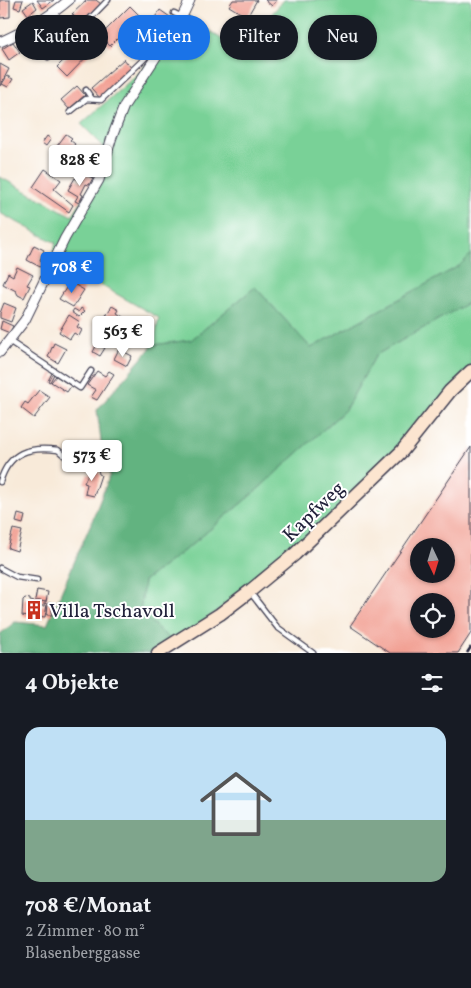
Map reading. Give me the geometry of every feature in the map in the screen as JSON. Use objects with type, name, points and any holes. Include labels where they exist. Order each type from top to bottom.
[{"type":"street","points":[[0,42],[31,27],[69,0]]},
{"type":"street","points":[[178,15],[189,6],[190,0]]},
{"type":"street","points":[[0,352],[25,320],[65,238],[99,180],[124,106],[151,60]]},
{"type":"street","name":"Kapfweg","points":[[158,653],[220,614],[250,592],[295,554],[402,451],[446,397],[471,371]]},
{"type":"lane","points":[[93,15],[108,0]]},
{"type":"lane","points":[[70,112],[86,99],[101,100],[143,60]]},
{"type":"lane","points":[[86,90],[92,99]]},
{"type":"lane","points":[[9,340],[80,388],[91,371]]},
{"type":"lane","points":[[0,482],[10,461],[17,455],[32,449],[58,450],[71,461]]},
{"type":"lane","points":[[0,568],[17,577],[37,580]]},
{"type":"lane","points":[[250,592],[277,627],[313,653]]},
{"type":"green space","points":[[284,0],[471,0],[471,254],[459,266],[311,348],[255,287],[191,340],[153,345],[159,318],[51,257],[56,243],[0,213],[0,177],[72,216],[95,179],[103,146],[81,124],[141,71],[149,60],[210,60],[210,31],[220,38],[220,60],[298,60],[298,15],[271,15]]},
{"type":"green space","points":[[471,254],[471,301],[376,355],[345,410],[257,490],[190,546],[144,581],[140,612],[174,643],[158,653],[0,653],[0,634],[15,622],[47,625],[110,475],[96,462],[102,448],[97,410],[153,345],[191,340],[255,287],[311,348],[459,266]]},
{"type":"green space","points":[[471,301],[471,371],[295,554],[174,643],[140,612],[144,581],[190,546],[257,490],[345,410],[376,355]]},
{"type":"building","points":[[0,0],[10,0],[10,17],[0,18]]},
{"type":"building","points":[[16,0],[23,0],[20,9],[14,7]]},
{"type":"building","points":[[37,0],[54,0],[43,8]]},
{"type":"building","points":[[87,0],[96,0],[101,4],[89,15],[72,14]]},
{"type":"building","points":[[233,0],[257,0],[248,15],[244,15],[229,6]]},
{"type":"building","points":[[265,0],[277,0],[272,6]]},
{"type":"building","points":[[33,1],[37,8],[28,15],[23,8]]},
{"type":"building","points":[[130,6],[139,15],[121,15]]},
{"type":"building","points":[[160,10],[167,15],[157,15]]},
{"type":"building","points":[[118,18],[118,38],[110,46],[108,44],[108,28]]},
{"type":"building","points":[[13,42],[15,45],[15,56],[9,60],[2,49]]},
{"type":"building","points":[[64,60],[83,60],[67,77],[57,67]]},
{"type":"building","points":[[123,60],[132,69],[100,98],[91,88]]},
{"type":"building","points":[[0,64],[9,69],[0,86]]},
{"type":"building","points":[[7,76],[13,79],[8,87],[2,84]]},
{"type":"building","points":[[77,86],[85,95],[69,109],[61,100]]},
{"type":"building","points":[[66,134],[72,138],[70,140],[75,144],[70,151],[74,154],[68,161],[54,150]]},
{"type":"building","points":[[47,136],[51,139],[46,146],[42,143]]},
{"type":"building","points":[[45,169],[61,180],[54,189],[73,205],[69,212],[33,187]]},
{"type":"building","points":[[85,175],[93,178],[89,185],[86,184],[79,203],[75,201],[78,196],[68,190],[75,178],[81,181]]},
{"type":"building","points":[[34,245],[44,250],[40,260],[44,262],[42,268],[27,260]]},
{"type":"building","points":[[17,267],[33,275],[27,285],[30,286],[24,298],[3,284],[8,273],[13,276]]},
{"type":"building","points":[[70,282],[84,290],[73,307],[59,299]]},
{"type":"building","points":[[4,303],[16,308],[11,322],[0,318]]},
{"type":"building","points":[[112,306],[119,310],[117,313],[129,321],[127,324],[141,333],[134,344],[101,323]]},
{"type":"building","points":[[81,308],[85,311],[79,317],[72,312],[74,309],[79,312]]},
{"type":"building","points":[[69,315],[80,322],[77,327],[82,330],[79,336],[74,333],[70,339],[59,332]]},
{"type":"building","points":[[2,321],[13,326],[10,333],[0,329]]},
{"type":"building","points":[[54,343],[66,349],[58,363],[48,357]]},
{"type":"building","points":[[97,344],[105,348],[100,356],[93,352]]},
{"type":"building","points":[[119,349],[132,356],[127,366],[114,359]]},
{"type":"building","points":[[97,371],[105,376],[109,371],[114,374],[97,400],[91,397],[96,390],[87,385]]},
{"type":"building","points":[[52,373],[54,374],[50,382],[48,381]]},
{"type":"building","points":[[56,376],[71,386],[67,392],[51,382]]},
{"type":"building","points":[[39,390],[50,397],[34,418],[21,408],[25,402],[28,404]]},
{"type":"building","points":[[471,447],[471,633],[458,653],[390,653],[350,626]]},
{"type":"building","points":[[94,468],[98,469],[101,475],[94,496],[85,494],[87,484],[84,483],[88,474],[90,475]]},
{"type":"building","points":[[18,514],[25,516],[23,524],[16,522]]},
{"type":"building","points":[[13,529],[22,531],[17,551],[8,548]]},
{"type":"building","points":[[37,590],[48,592],[46,602],[35,600]]},
{"type":"building","name":"Villa Tschavoll","points":[[25,598],[40,603],[40,606],[44,606],[44,603],[47,604],[45,617],[22,616],[23,600]]},
{"type":"building","points":[[48,603],[52,603],[52,615],[47,615]]},
{"type":"railway","points":[[467,653],[471,647]]},
{"type":"place","name":"Villa Tschavoll","points":[[34,610]]}]
